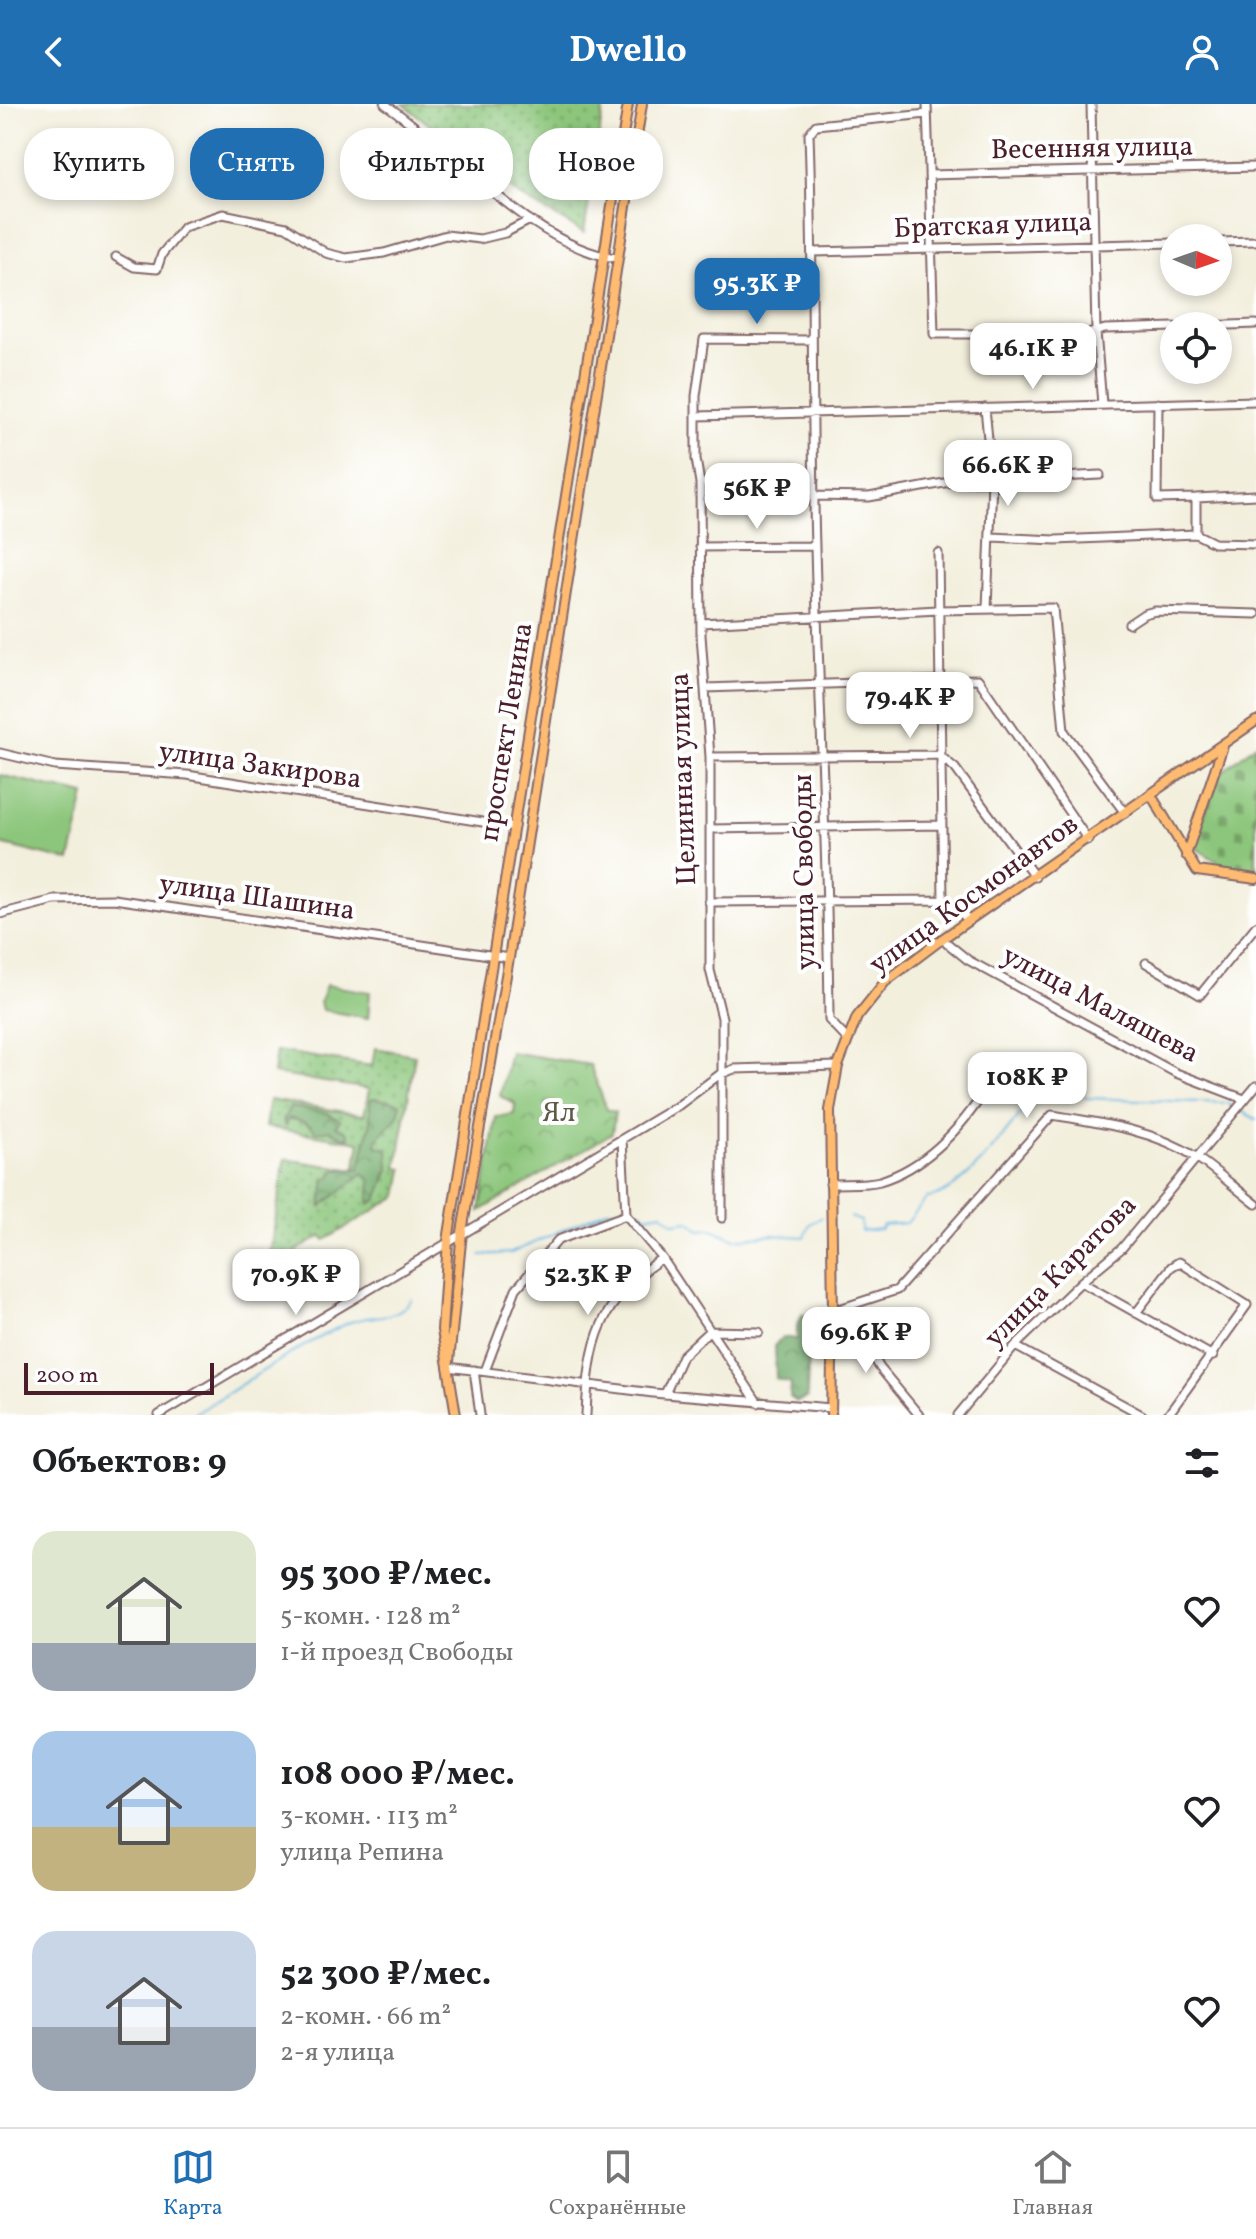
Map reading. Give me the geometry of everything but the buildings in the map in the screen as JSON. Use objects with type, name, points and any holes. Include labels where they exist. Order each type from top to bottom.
[{"type":"main road","name":"проспект Ленина","points":[[456,1415],[443,1346],[442,1304],[448,1241],[628,104]]},
{"type":"main road","name":"проспект Ленина","points":[[448,1367],[462,1232],[509,958],[642,104]]},
{"type":"main road","points":[[537,683],[551,685]]},
{"type":"main road","name":"улица Космонавтов","points":[[831,1412],[830,1110],[838,1066],[847,1039],[867,1000],[942,939],[1256,721]]},
{"type":"main road","points":[[1186,855],[1224,743]]},
{"type":"main road","points":[[1151,795],[1197,871],[1256,879]]},
{"type":"street","points":[[385,104],[530,220],[588,254],[617,258]]},
{"type":"street","points":[[927,104],[934,334],[1160,328]]},
{"type":"street","points":[[1091,104],[1096,332],[1102,404]]},
{"type":"street","name":"улица Свободы","points":[[847,1039],[829,1020],[825,755],[817,616],[810,340],[813,252],[809,134],[816,125],[927,114]]},
{"type":"street","name":"Весенняя улица","points":[[929,175],[1256,167]]},
{"type":"street","points":[[116,257],[134,267],[157,269],[162,254],[184,227],[223,214],[286,227],[326,253],[346,258],[384,253],[446,235],[480,239],[505,233],[530,220]]},
{"type":"street","points":[[1232,242],[1256,241]]},
{"type":"street","name":"Братская улица","points":[[813,252],[1160,243]]},
{"type":"street","points":[[1232,325],[1256,324]]},
{"type":"street","name":"Целинная улица","points":[[722,1218],[719,1075],[722,1018],[710,970],[710,757],[701,623],[700,483],[696,459],[698,365],[704,339],[810,340]]},
{"type":"street","points":[[697,416],[1256,401]]},
{"type":"street","points":[[1158,403],[1157,499],[1256,495]]},
{"type":"street","points":[[985,408],[992,480],[987,609]]},
{"type":"street","points":[[814,496],[869,497],[944,483],[1100,475]]},
{"type":"street","points":[[700,483],[814,480]]},
{"type":"street","points":[[1196,498],[1196,534]]},
{"type":"street","points":[[992,537],[1056,540],[1196,534],[1214,543],[1256,544]]},
{"type":"street","points":[[700,547],[815,546]]},
{"type":"street","points":[[938,553],[943,900]]},
{"type":"street","points":[[701,623],[938,610],[1053,608],[1064,731],[1125,813]]},
{"type":"street","points":[[1129,624],[1155,611],[1256,614]]},
{"type":"street","points":[[705,688],[978,679],[1088,840]]},
{"type":"street","name":"улица Закирова","points":[[0,753],[55,766],[187,775],[514,827]]},
{"type":"street","points":[[710,757],[939,755],[955,768],[1035,877]]},
{"type":"street","points":[[710,829],[940,825]]},
{"type":"street","name":"улица Шашина","points":[[0,914],[54,900],[114,899],[509,958]]},
{"type":"street","points":[[709,902],[943,900],[956,907],[969,921]]},
{"type":"street","points":[[1146,963],[1200,995],[1256,926]]},
{"type":"street","name":"улица Маляшева","points":[[942,939],[968,960],[1176,1073],[1244,1099]]},
{"type":"street","points":[[159,1415],[622,1139],[719,1075],[734,1069],[838,1066]]},
{"type":"street","points":[[830,1184],[877,1182],[939,1149],[977,1105],[990,1083]]},
{"type":"street","name":"улица Каратова","points":[[958,1415],[1015,1346],[1081,1282],[1122,1248],[1256,1086]]},
{"type":"street","points":[[833,1311],[897,1290],[1052,1115],[1133,1129],[1196,1157],[1256,1204]]},
{"type":"street","points":[[622,1139],[626,1215],[662,1258],[758,1403]]},
{"type":"street","points":[[485,1371],[516,1289],[558,1240],[626,1215]]},
{"type":"street","points":[[586,1415],[587,1386],[597,1338],[617,1296],[631,1279],[662,1258]]},
{"type":"street","points":[[1136,1313],[1171,1267],[1179,1262],[1247,1305],[1168,1415]]},
{"type":"street","points":[[1081,1282],[1213,1356]]},
{"type":"street","points":[[833,1311],[850,1317],[880,1368],[919,1415]]},
{"type":"street","points":[[665,1394],[682,1356],[709,1331],[759,1332]]},
{"type":"street","points":[[1015,1346],[1142,1415]]},
{"type":"street","points":[[448,1367],[587,1386],[831,1412]]},
{"type":"street","points":[[474,1370],[480,1415]]},
{"type":"green space","points":[[403,104],[604,104],[600,128],[529,128],[529,200],[589,200],[584,233],[513,190],[513,128],[434,128]]},
{"type":"green space","points":[[1256,744],[1256,868],[1226,867],[1191,845],[1222,772]]},
{"type":"green space","points":[[0,775],[85,795],[70,861],[0,844]]},
{"type":"green space","points":[[326,985],[370,992],[368,1018],[322,1010],[320,1002]]},
{"type":"green space","points":[[375,1048],[415,1055],[397,1168],[403,1169],[398,1196],[325,1240],[322,1236],[296,1251],[299,1257],[279,1269],[268,1267],[285,1159],[355,1170],[360,1142],[265,1127],[269,1100],[364,1115],[369,1089],[273,1074],[276,1051],[372,1066]]},
{"type":"green space","name":"Ял","points":[[510,1052],[590,1065],[607,1110],[615,1112],[612,1133],[480,1211],[496,1117],[514,1114],[515,1104],[500,1096]]},
{"type":"green space","points":[[370,1099],[400,1103],[398,1116],[377,1140],[376,1146],[388,1149],[389,1169],[377,1200],[369,1204],[371,1181],[363,1173],[321,1207],[325,1178],[331,1177],[335,1170],[359,1169],[370,1125]]},
{"type":"green space","points":[[290,1107],[327,1113],[340,1120],[336,1126],[347,1131],[349,1137],[346,1139],[329,1130],[316,1132],[308,1124],[297,1120],[289,1119],[286,1126],[283,1120]]},
{"type":"green space","points":[[802,1315],[810,1316],[813,1322],[807,1398],[797,1402],[790,1397],[791,1383],[776,1379],[775,1345],[782,1337],[797,1339],[797,1327]]},
{"type":"waterway","points":[[850,1217],[861,1221],[861,1231],[907,1223],[927,1198],[943,1193],[977,1166],[1051,1073],[1086,1098],[1227,1103],[1233,1107]]},
{"type":"waterway","points":[[1241,1111],[1256,1119]]},
{"type":"waterway","points":[[481,1255],[511,1253],[607,1210],[618,1209]]},
{"type":"waterway","points":[[630,1210],[641,1211],[646,1216],[662,1213],[674,1223],[689,1221],[700,1230],[712,1229],[735,1239],[772,1235],[805,1237],[810,1224],[822,1217]]},
{"type":"waterway","points":[[192,1415],[326,1334],[355,1320],[398,1311],[412,1299]]}]
